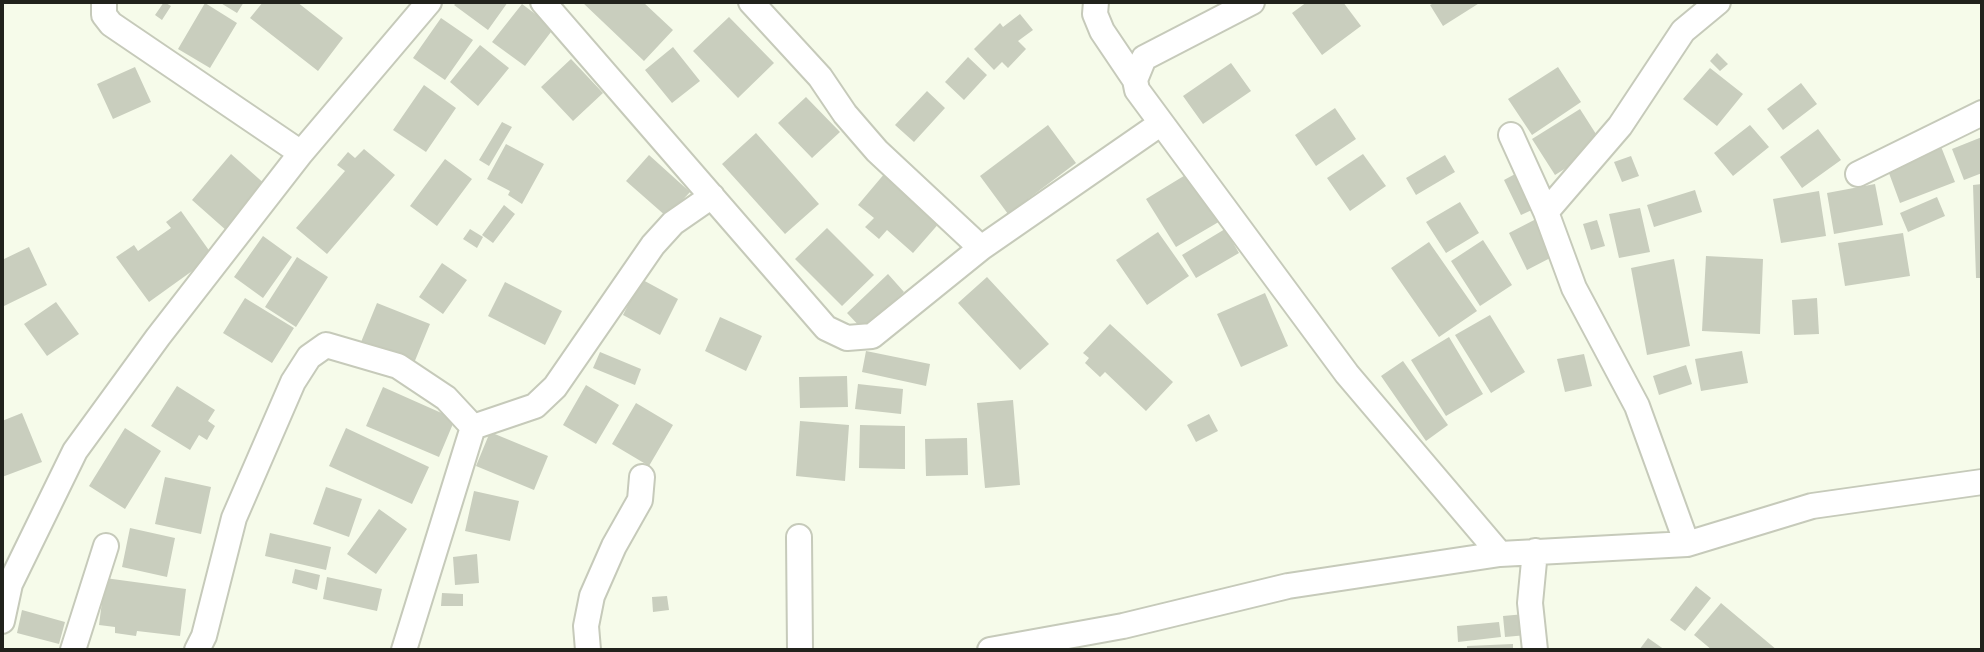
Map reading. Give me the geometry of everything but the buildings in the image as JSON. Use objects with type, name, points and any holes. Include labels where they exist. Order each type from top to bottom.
[{"type":"street","points":[[104,2],[104,15],[111,24],[301,153]]},
{"type":"street","points":[[2,621],[10,584],[75,451],[158,337],[301,153],[429,2]]},
{"type":"street","points":[[543,2],[826,328],[847,338],[872,336],[982,248],[1160,124]]},
{"type":"street","points":[[751,2],[820,77],[845,114],[877,151],[982,248]]},
{"type":"street","points":[[1096,2],[1095,14],[1102,31],[1160,124],[1231,213],[1347,373],[1500,554]]},
{"type":"street","points":[[1135,80],[1144,58],[1252,2]]},
{"type":"street","points":[[1546,212],[1620,127],[1683,31],[1718,2]]},
{"type":"street","points":[[1858,174],[1982,113]]},
{"type":"street","points":[[1511,135],[1546,212],[1574,288],[1637,406],[1687,544]]},
{"type":"street","points":[[473,427],[535,406],[555,387],[653,245],[673,223],[712,196]]},
{"type":"street","points":[[197,650],[204,636],[234,518],[293,382],[309,357],[326,345],[398,366],[446,398],[473,427]]},
{"type":"street","points":[[404,650],[473,427]]},
{"type":"street","points":[[588,650],[586,626],[592,596],[614,546],[640,500],[642,477]]},
{"type":"street","points":[[990,650],[1123,626],[1288,586],[1500,554],[1687,544],[1812,506],[1982,482]]},
{"type":"street","points":[[799,537],[800,650]]},
{"type":"street","points":[[73,650],[106,546]]},
{"type":"street","points":[[1535,551],[1530,603],[1535,650]]}]
